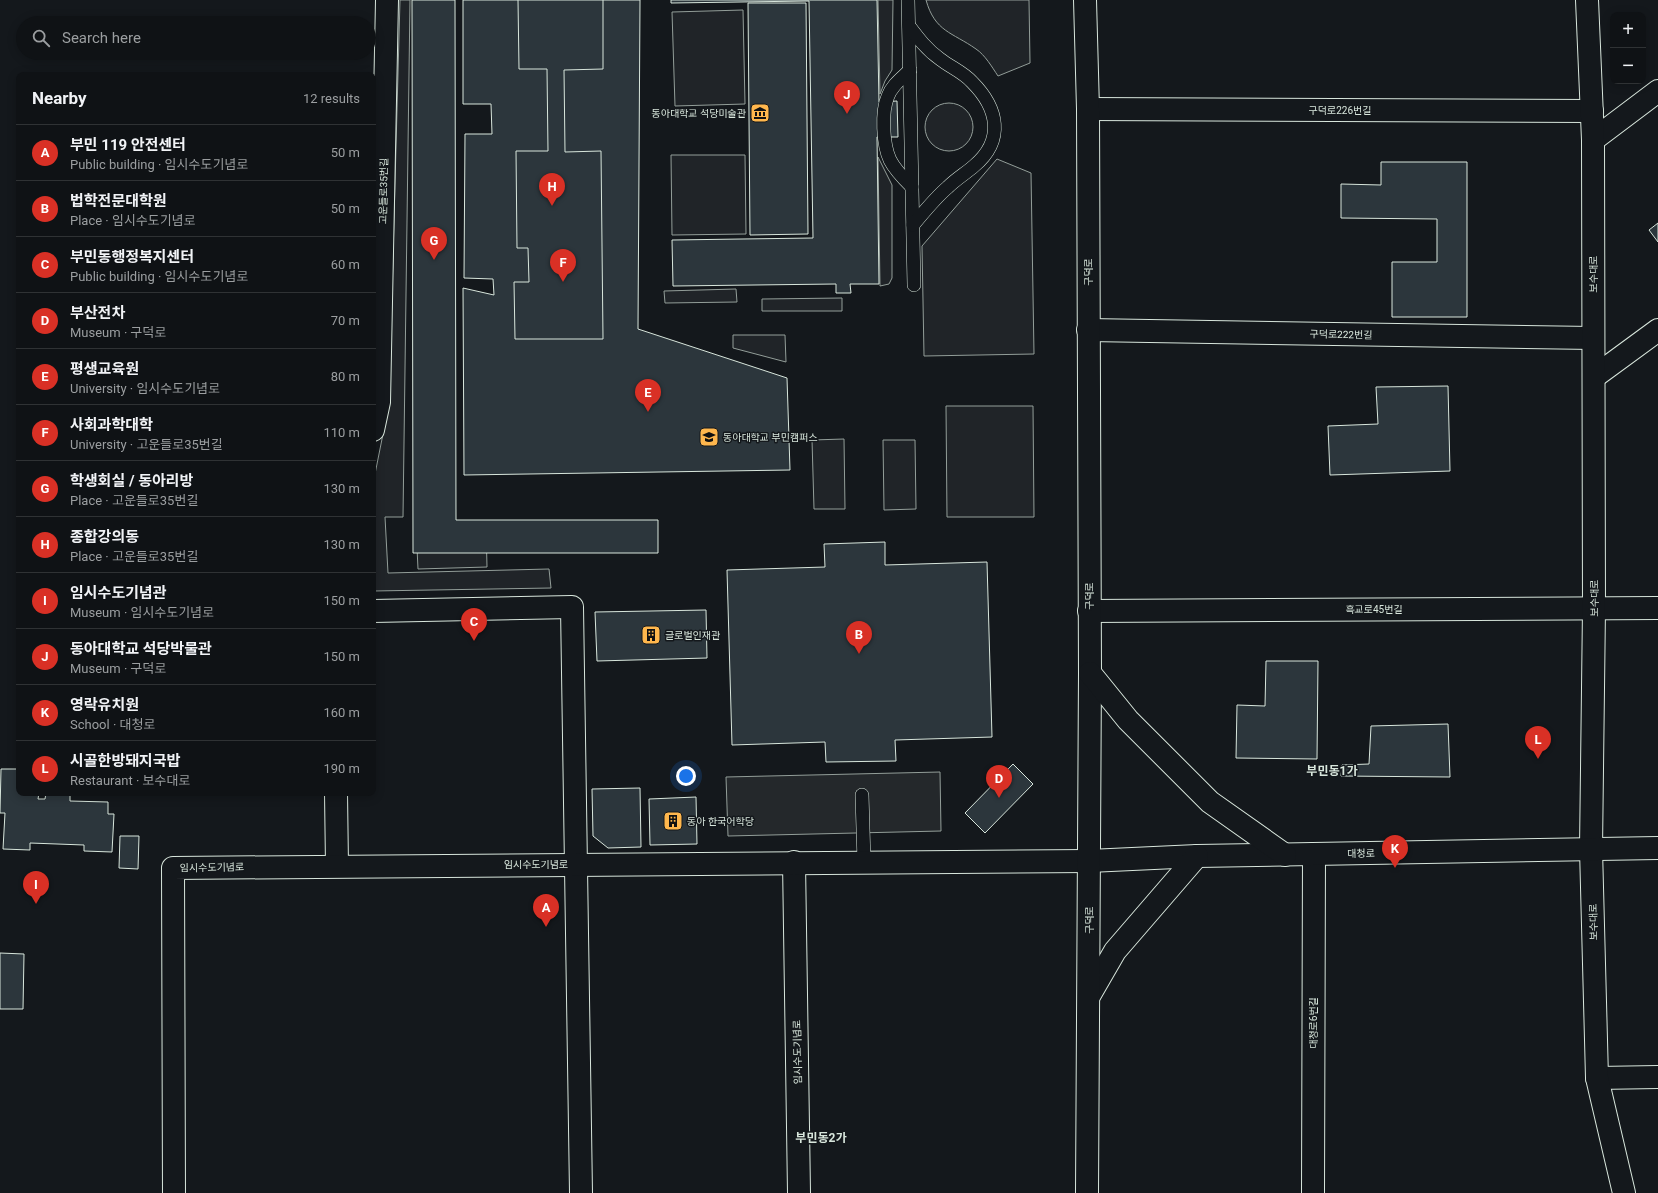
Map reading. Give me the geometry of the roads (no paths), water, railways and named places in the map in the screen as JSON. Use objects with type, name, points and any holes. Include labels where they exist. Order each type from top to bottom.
[{"type":"street","name":"고운들로35번길","points":[[376,416],[379,402],[387,0]]},
{"type":"street","name":"구덕로","points":[[1085,0],[1088,109],[1090,673],[1088,1193]]},
{"type":"street","name":"보수대로","points":[[1587,0],[1593,140],[1594,608],[1591,849],[1597,1078],[1624,1193]]},
{"type":"street","points":[[1593,140],[1658,91]]},
{"type":"street","name":"구덕로226번길","points":[[1088,109],[1592,111]]},
{"type":"street","name":"구덕로222번길","points":[[1088,330],[1593,338]]},
{"type":"street","points":[[1594,377],[1658,330]]},
{"type":"street","name":"임시수도기념로","points":[[376,611],[572,607],[581,1193]]},
{"type":"street","name":"흑교로45번길","points":[[1089,611],[1658,608]]},
{"type":"street","points":[[1090,673],[1128,720],[1210,802],[1285,855]]},
{"type":"street","points":[[336,796],[337,866]]},
{"type":"street","name":"대청로","points":[[577,864],[1089,861],[1198,856],[1658,848]]},
{"type":"street","name":"대청로6번길","points":[[1313,1193],[1314,854]]},
{"type":"street","points":[[1089,996],[1115,951],[1198,856]]},
{"type":"street","name":"임시수도기념로","points":[[794,862],[799,1193]]},
{"type":"street","name":"임시수도기념로","points":[[174,1193],[173,868],[577,864]]},
{"type":"street","points":[[1597,1078],[1658,1077]]},
{"type":"lane","points":[[908,0],[914,285]]},
{"type":"lane","points":[[909,26],[924,45],[939,59],[963,73],[972,81],[988,101],[994,118],[994,135],[991,145],[983,157],[947,188],[913,225]]},
{"type":"lane","points":[[910,70],[895,85],[887,96],[884,125],[886,147],[891,161],[912,187]]},
{"type":"lane","points":[[862,796],[864,862]]},
{"type":"place","name":"동아대학교 석당미술관","points":[[760,113]]},
{"type":"place","name":"동아대학교 석당박물관","points":[[847,114]]},
{"type":"place","name":"종합강의동","points":[[552,206]]},
{"type":"place","name":"학생회실 / 동아리방","points":[[434,260]]},
{"type":"place","name":"사회과학대학","points":[[563,282]]},
{"type":"place","name":"평생교육원","points":[[648,412]]},
{"type":"place","name":"동아대학교 부민캠퍼스","points":[[709,437]]},
{"type":"place","name":"글로벌인재관","points":[[651,635]]},
{"type":"place","name":"부민동행정복지센터","points":[[474,641]]},
{"type":"place","name":"법학전문대학원","points":[[859,654]]},
{"type":"place","name":"시골한방돼지국밥","points":[[1538,759]]},
{"type":"place","name":"부산전차","points":[[999,798]]},
{"type":"place","name":"동아 한국어학당","points":[[673,821]]},
{"type":"place","name":"영락유치원","points":[[1395,868]]},
{"type":"place","name":"임시수도기념관","points":[[36,904]]},
{"type":"place","name":"부민 119 안전센터","points":[[546,927]]},
{"type":"district","name":"부민동1가","points":[[1332,771]]},
{"type":"district","name":"부민동2가","points":[[821,1138]]}]
